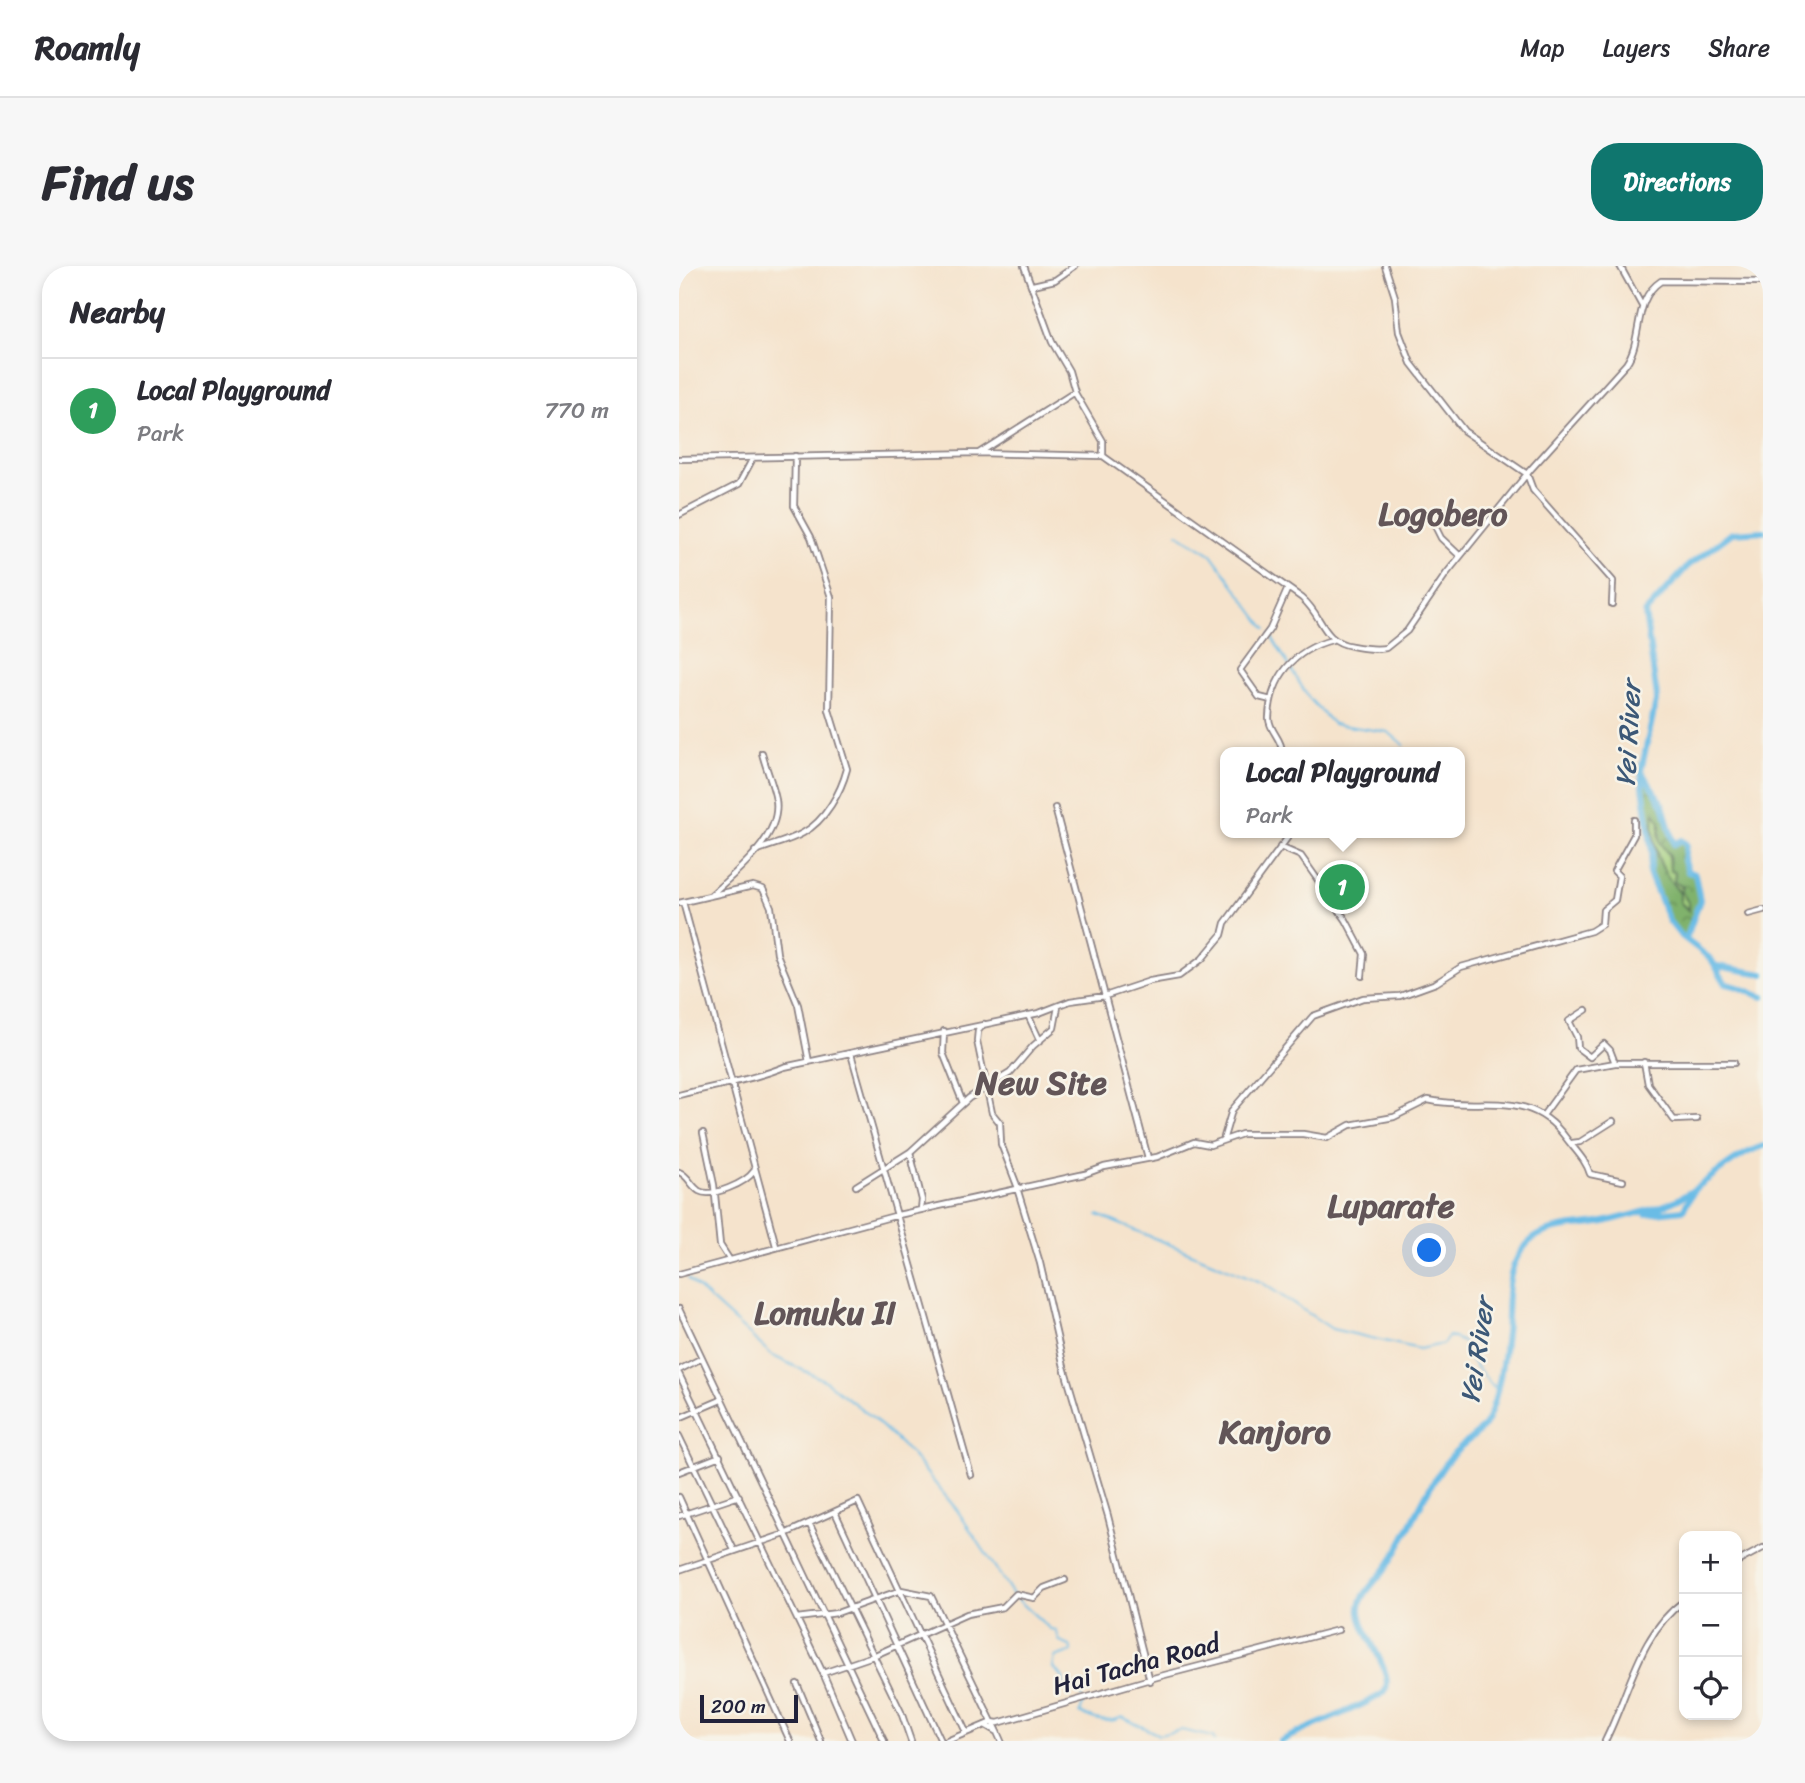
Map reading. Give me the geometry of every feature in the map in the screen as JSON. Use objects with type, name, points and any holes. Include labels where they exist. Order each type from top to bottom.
[{"type":"street","points":[[1024,266],[1058,356],[1069,372],[1075,393],[1103,441],[1103,456]]},
{"type":"street","points":[[1033,285],[1050,282],[1075,266]]},
{"type":"street","points":[[1385,266],[1395,297],[1399,332],[1411,363],[1464,431],[1527,474],[1533,490],[1613,581],[1612,604]]},
{"type":"street","points":[[1620,266],[1642,306]]},
{"type":"street","points":[[679,459],[979,453],[1103,456],[1311,606],[1332,640],[1339,645],[1373,649],[1393,645],[1407,631],[1460,556],[1527,474],[1626,364],[1636,344],[1642,306],[1649,291],[1661,281],[1763,282]]},
{"type":"street","points":[[979,453],[1075,393]]},
{"type":"street","points":[[755,851],[804,833],[812,827],[832,805],[847,769],[829,709],[831,597],[811,537],[795,506],[795,456]]},
{"type":"street","points":[[679,515],[739,484],[753,458]]},
{"type":"street","points":[[1433,522],[1441,538],[1460,556]]},
{"type":"street","points":[[1271,700],[1259,697],[1240,670],[1269,629],[1288,588]]},
{"type":"street","points":[[1282,747],[1281,740],[1272,728],[1269,718],[1271,700],[1282,669],[1310,648],[1332,640]]},
{"type":"street","points":[[710,895],[755,851],[776,817],[776,802],[762,753]]},
{"type":"street","points":[[1055,808],[1148,1159]]},
{"type":"street","points":[[1224,1138],[1232,1110],[1313,1016],[1363,998],[1400,996],[1436,983],[1461,967],[1591,930],[1602,924],[1603,910],[1615,900],[1619,876],[1614,871],[1635,835],[1634,820]]},
{"type":"street","points":[[679,1095],[730,1081],[761,1076],[784,1067],[1028,1015],[1070,1001],[1105,996],[1150,981],[1178,976],[1202,959],[1222,935],[1225,923],[1284,838]]},
{"type":"street","points":[[1280,846],[1301,856],[1346,920],[1364,954],[1362,976]]},
{"type":"street","points":[[776,1246],[681,903],[754,886],[767,895],[776,954],[798,1005],[809,1062]]},
{"type":"street","points":[[1748,914],[1763,910]]},
{"type":"street","points":[[856,1186],[910,1152],[963,1103],[1010,1073],[1054,1028],[1058,1007]]},
{"type":"street","points":[[1586,1010],[1569,1021],[1577,1037],[1578,1048],[1590,1057],[1604,1044],[1610,1050],[1615,1063]]},
{"type":"street","points":[[1028,1015],[1040,1041]]},
{"type":"street","points":[[983,1024],[978,1031],[977,1041],[992,1113],[1000,1123],[1007,1164],[1018,1188],[1039,1263],[1064,1367],[1108,1516],[1150,1681]]},
{"type":"street","points":[[944,1031],[943,1053],[963,1103]]},
{"type":"street","points":[[852,1054],[925,1321],[971,1475]]},
{"type":"street","points":[[1644,1062],[1648,1084],[1675,1120],[1697,1118]]},
{"type":"street","points":[[1544,1114],[1576,1070],[1615,1063],[1734,1063]]},
{"type":"street","points":[[679,1274],[921,1209],[1148,1159],[1194,1142],[1210,1145],[1224,1138],[1268,1133],[1327,1138],[1350,1125],[1394,1117],[1428,1100],[1444,1104],[1507,1104],[1544,1114],[1571,1143],[1590,1174],[1623,1181]]},
{"type":"street","points":[[1571,1143],[1580,1142],[1613,1121]]},
{"type":"street","points":[[703,1132],[714,1191],[720,1245],[729,1259]]},
{"type":"street","points":[[910,1152],[922,1200],[921,1209]]},
{"type":"street","points":[[679,1172],[701,1192],[714,1191],[747,1180],[755,1170]]},
{"type":"street","points":[[679,1310],[681,1321],[884,1741]]},
{"type":"street","points":[[700,1359],[679,1372],[823,1673],[852,1741]]},
{"type":"street","points":[[679,1419],[721,1400]]},
{"type":"street","points":[[679,1436],[734,1550]]},
{"type":"street","points":[[679,1472],[720,1456]]},
{"type":"street","points":[[679,1516],[739,1496]]},
{"type":"street","points":[[679,1497],[790,1741]]},
{"type":"street","points":[[679,1568],[785,1534],[858,1501],[923,1635],[966,1732]]},
{"type":"street","points":[[835,1512],[899,1644],[941,1741]]},
{"type":"street","points":[[809,1523],[901,1712],[911,1741]]},
{"type":"street","points":[[1742,1559],[1763,1548]]},
{"type":"street","points":[[823,1673],[848,1662],[873,1656],[967,1614],[1003,1607],[1016,1594],[1034,1598],[1044,1588],[1065,1580]]},
{"type":"street","points":[[797,1618],[825,1616],[901,1590],[924,1592],[935,1598],[1001,1741]]},
{"type":"street","points":[[1605,1741],[1622,1707],[1645,1647],[1664,1618],[1679,1605]]},
{"type":"street","name":"Hai Tacha Road","points":[[947,1741],[992,1722],[998,1723],[1338,1630]]},
{"type":"street","points":[[797,1684],[821,1741]]},
{"type":"street","points":[[984,1725],[997,1732]]},
{"type":"green space","points":[[1641,771],[1659,797],[1674,844],[1681,840],[1686,844],[1684,861],[1688,872],[1695,874],[1700,900],[1686,939],[1669,921],[1649,873],[1652,852]],"holes":[[[1654,812],[1660,822],[1659,842],[1669,855],[1670,871],[1675,872],[1674,882],[1683,887],[1681,891],[1689,904],[1689,911],[1680,902],[1680,893],[1661,866],[1653,835]]]},
{"type":"green space","points":[[1654,812],[1660,821],[1659,833],[1689,904],[1689,912],[1673,891],[1661,865],[1654,837]]},
{"type":"green space","points":[[1343,870],[1358,893],[1343,904],[1326,880]]},
{"type":"waterway","name":"Yei River","points":[[1763,531],[1732,533],[1688,566],[1645,613],[1657,697],[1641,771],[1652,852],[1649,873],[1669,921],[1680,935],[1711,959],[1726,984],[1763,997]]},
{"type":"waterway","points":[[1177,533],[1211,554],[1266,629]]},
{"type":"waterway","points":[[1270,634],[1308,697],[1333,724],[1388,732],[1404,745]]},
{"type":"waterway","points":[[1643,774],[1663,805],[1674,845],[1681,840],[1686,844],[1684,861],[1688,872],[1695,874],[1700,900],[1686,939]]},
{"type":"waterway","points":[[1717,966],[1763,974]]},
{"type":"waterway","name":"Yei River","points":[[1281,1741],[1385,1691],[1385,1673],[1364,1627],[1361,1602],[1389,1564],[1443,1467],[1487,1421],[1495,1400],[1502,1366],[1511,1275],[1514,1263],[1528,1243],[1545,1232],[1608,1221],[1673,1201],[1736,1159],[1763,1146]]},
{"type":"waterway","points":[[1646,1214],[1683,1210],[1695,1189]]},
{"type":"waterway","points":[[1098,1215],[1261,1282],[1332,1329],[1419,1349],[1443,1344],[1449,1336],[1465,1343],[1468,1357],[1496,1390]]},
{"type":"waterway","points":[[688,1279],[773,1356],[824,1380],[872,1417],[911,1454],[957,1510],[1014,1596],[1050,1629],[1056,1630],[1060,1642],[1070,1646],[1072,1651],[1055,1657],[1053,1668],[1063,1677],[1064,1689],[1076,1685],[1082,1697]]},
{"type":"waterway","points":[[1083,1703],[1080,1713],[1095,1719],[1111,1721],[1122,1717],[1159,1735],[1181,1730],[1213,1737],[1215,1741]]},
{"type":"place","name":"Local Playground","points":[[1342,887]]},
{"type":"district","name":"Logobero","points":[[1443,514]]},
{"type":"district","name":"New Site","points":[[1041,1083]]},
{"type":"district","name":"Luparate","points":[[1391,1206]]},
{"type":"district","name":"Lomuku II","points":[[825,1313]]},
{"type":"district","name":"Kanjoro","points":[[1275,1432]]}]
